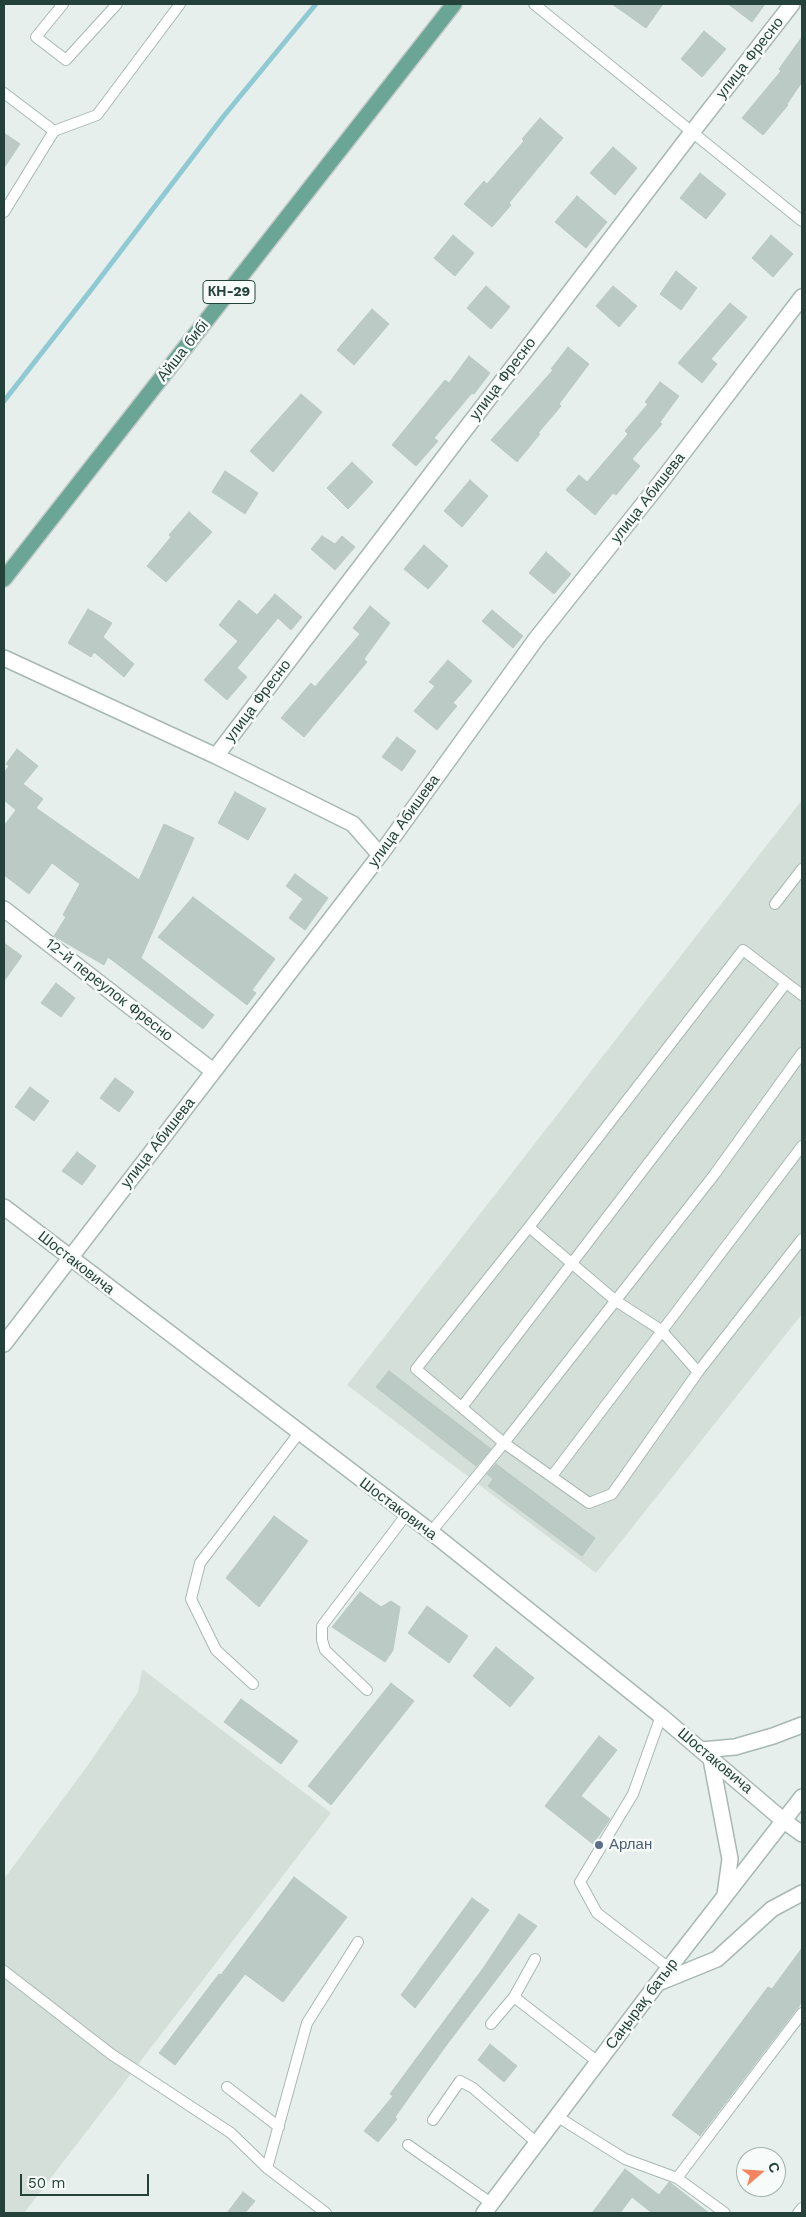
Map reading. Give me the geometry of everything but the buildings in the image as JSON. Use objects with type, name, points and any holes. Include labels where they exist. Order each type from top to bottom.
[{"type":"main road","name":"Айша бибі","points":[[4,579],[454,4]]},
{"type":"street","name":"улица Фресно","points":[[216,756],[792,4]]},
{"type":"street","name":"улица Абишева","points":[[4,1344],[380,855],[536,638],[660,484],[802,297]]},
{"type":"street","points":[[4,658],[216,756],[353,824],[380,855]]},
{"type":"street","name":"12-й переулок Фресно","points":[[4,908],[213,1072]]},
{"type":"street","name":"Шостаковича","points":[[4,1207],[430,1532],[661,1716],[784,1821],[802,1834]]},
{"type":"street","points":[[724,1897],[730,1859],[706,1754],[735,1747],[802,1725]]},
{"type":"street","name":"Саңырақ батыр","points":[[487,2208],[558,2117],[669,1968],[802,1797]]},
{"type":"street","points":[[658,1983],[717,1959],[772,1909],[802,1893]]},
{"type":"lane","points":[[63,4],[36,37],[66,60],[117,4]]},
{"type":"lane","points":[[4,212],[54,131],[97,115],[180,4]]},
{"type":"lane","points":[[534,4],[802,221]]},
{"type":"lane","points":[[4,93],[54,131]]},
{"type":"lane","points":[[775,904],[802,869]]},
{"type":"lane","points":[[802,995],[743,950],[416,1369],[504,1443],[589,1502],[612,1494],[698,1372],[802,1239]]},
{"type":"lane","points":[[462,1407],[786,983]]},
{"type":"lane","points":[[430,1532],[504,1443],[714,1175],[802,1053]]},
{"type":"lane","points":[[552,1476],[802,1146]]},
{"type":"lane","points":[[528,1227],[616,1301],[661,1330],[698,1372]]},
{"type":"lane","points":[[253,1684],[216,1650],[191,1599],[200,1563],[299,1433]]},
{"type":"lane","points":[[367,1690],[326,1650],[322,1640],[322,1626],[406,1515]]},
{"type":"lane","points":[[661,1716],[633,1794],[580,1882],[597,1913],[669,1968]]},
{"type":"lane","points":[[267,2168],[307,2023],[358,1942]]},
{"type":"lane","points":[[491,2024],[514,1997],[535,1959]]},
{"type":"lane","points":[[4,1971],[111,2054],[231,2133],[267,2168],[326,2213]]},
{"type":"lane","points":[[514,1997],[598,2062]]},
{"type":"lane","points":[[677,2178],[802,2013]]},
{"type":"lane","points":[[433,2120],[460,2081],[473,2088],[537,2143]]},
{"type":"lane","points":[[227,2086],[279,2127]]},
{"type":"lane","points":[[558,2117],[625,2159],[677,2178],[726,2213]]},
{"type":"lane","points":[[408,2145],[487,2208]]},
{"type":"lane","points":[[798,2213],[802,2208]]},
{"type":"shaded area","points":[[802,800],[802,1314],[596,1573],[347,1385]]},
{"type":"shaded area","points":[[142,1669],[331,1813],[24,2213],[4,2213],[4,1879],[88,1765],[138,1692]]},
{"type":"waterway","points":[[4,401],[223,117],[316,4]]},
{"type":"place","name":"Арлан","points":[[599,1845]]}]
